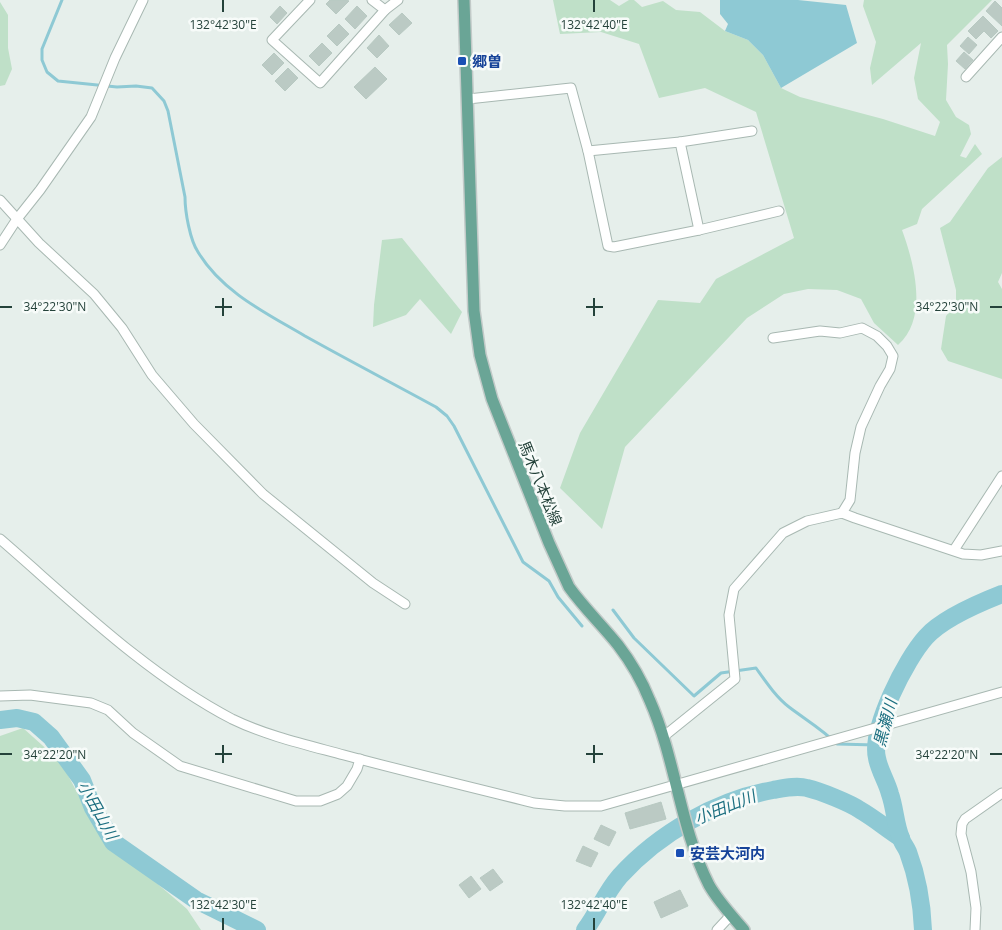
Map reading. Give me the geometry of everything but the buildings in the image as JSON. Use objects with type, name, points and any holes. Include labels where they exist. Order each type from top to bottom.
[{"type":"main road","name":"馬木八本松線","points":[[464,0],[474,311],[478,344],[486,381],[505,436],[569,587],[581,604],[618,645],[633,667],[651,701],[698,861],[710,887],[744,930]]},
{"type":"street","points":[[0,245],[91,117],[143,0]]},
{"type":"street","points":[[310,0],[272,40],[320,83],[385,10],[398,0]]},
{"type":"street","points":[[372,0],[385,10]]},
{"type":"street","points":[[966,76],[1002,38]]},
{"type":"street","points":[[468,99],[571,88],[588,151],[608,246],[614,247],[698,230],[779,211]]},
{"type":"street","points":[[588,151],[680,142],[752,131]]},
{"type":"street","points":[[680,142],[698,230]]},
{"type":"street","points":[[0,200],[40,243],[94,294],[122,328],[152,375],[194,424],[263,494],[373,583],[405,604]]},
{"type":"street","points":[[773,338],[820,331],[840,333],[862,328],[877,336],[887,346],[893,356],[890,369],[861,427],[855,453],[850,500],[842,513]]},
{"type":"street","points":[[954,550],[1002,476]]},
{"type":"street","points":[[663,737],[735,679],[728,615],[734,589],[783,533],[807,521],[842,513],[964,554],[981,555],[1002,551]]},
{"type":"street","points":[[0,539],[151,669],[191,696],[235,720],[280,737],[534,803],[565,806],[601,806],[1002,692]]},
{"type":"street","points":[[0,696],[30,695],[91,703],[108,710],[133,733],[180,766],[296,801],[320,801],[338,794],[347,786],[360,759]]},
{"type":"street","points":[[975,930],[975,899],[971,872],[961,834],[962,824],[966,819],[1002,793]]},
{"type":"street","points":[[716,930],[731,915]]},
{"type":"green space","points":[[553,0],[610,0],[619,6],[629,0],[634,0],[642,7],[663,1],[676,10],[700,12],[725,31],[748,40],[763,55],[781,88],[800,97],[883,119],[935,136],[940,122],[918,99],[914,78],[921,43],[872,85],[870,68],[876,42],[863,6],[864,0],[992,0],[947,45],[946,100],[956,117],[969,125],[971,134],[960,156],[966,158],[975,144],[982,154],[922,209],[917,224],[902,230],[911,258],[916,290],[916,305],[908,334],[898,345],[874,323],[861,299],[837,290],[808,289],[784,294],[747,318],[625,447],[602,529],[560,488],[580,433],[658,300],[700,303],[716,279],[794,238],[756,112],[705,88],[659,98],[639,44],[601,32],[560,34]]},
{"type":"green space","points":[[0,2],[8,15],[8,48],[12,69],[5,85],[0,86]]},
{"type":"green space","points":[[1002,157],[1002,273],[998,282],[1002,289],[1002,379],[948,361],[941,349],[946,316],[956,304],[956,290],[940,228],[950,222],[988,168]]},
{"type":"green space","points":[[402,238],[462,312],[451,334],[420,299],[406,315],[373,327],[382,240]]},
{"type":"green space","points":[[23,728],[61,762],[99,834],[187,909],[201,930],[0,930],[0,736]]},
{"type":"water","points":[[720,0],[798,0],[846,5],[857,43],[781,88],[763,55],[748,40],[725,31],[728,24],[720,14]]},
{"type":"waterway","points":[[62,0],[42,49],[42,60],[47,72],[58,81],[117,87],[136,86],[152,88],[164,101],[168,111],[185,197],[190,233],[195,247],[208,266],[219,279],[260,310],[436,407],[447,416],[454,426],[523,562],[549,581],[558,597],[582,626]]},
{"type":"waterway","name":"黒瀬川","points":[[923,930],[920,900],[914,871],[899,833],[892,799],[877,758],[876,745],[879,730],[891,695],[900,677],[926,637],[951,617],[1002,594]]},
{"type":"waterway","points":[[613,610],[634,638],[694,696],[721,673],[756,668],[784,703],[837,744],[876,745]]},
{"type":"waterway","name":"小田山川","points":[[0,720],[17,718],[34,722],[51,737],[82,780],[93,808],[113,842],[196,900],[257,930]]},
{"type":"waterway","name":"小田山川","points":[[585,930],[620,876],[652,846],[710,810],[752,795],[790,787],[803,787],[855,807],[901,838]]},
{"type":"place","name":"郷曽","points":[[462,61]]},
{"type":"place","name":"安芸大河内","points":[[680,853]]}]
